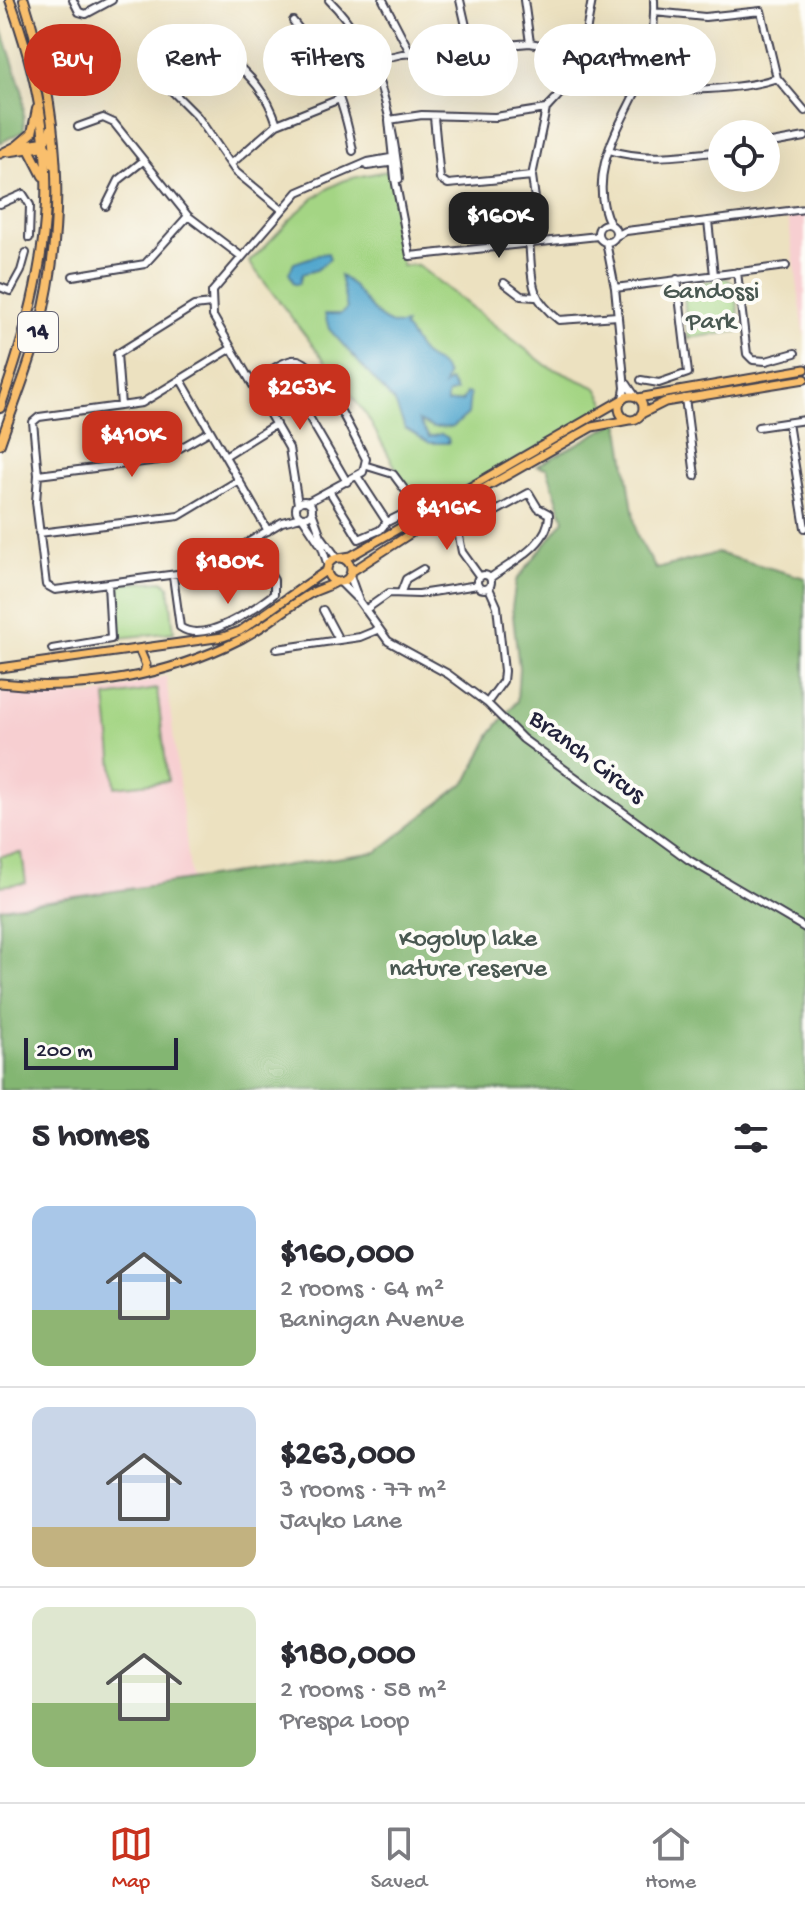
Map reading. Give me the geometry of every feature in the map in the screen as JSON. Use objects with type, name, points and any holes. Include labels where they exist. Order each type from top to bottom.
[{"type":"highway","name":"14","points":[[0,408],[34,302],[43,257],[47,188],[39,99],[10,0]]},
{"type":"highway","name":"14","points":[[0,444],[44,307],[55,244],[58,191],[53,116],[43,64],[24,0]]},
{"type":"highway","points":[[18,145],[32,133],[39,99]]},
{"type":"highway","points":[[29,149],[47,188]]},
{"type":"main road","points":[[53,116],[45,145],[58,191]]},
{"type":"main road","points":[[1,153],[18,145],[40,142],[45,145]]},
{"type":"main road","points":[[1,153],[45,145]]},
{"type":"main road","points":[[0,668],[193,644],[240,631],[338,558],[363,549],[622,400],[805,369]]},
{"type":"main road","points":[[0,683],[43,686],[111,681],[195,658],[242,639],[309,594],[351,574],[453,506],[592,427],[629,420],[665,402],[805,379]]},
{"type":"main road","points":[[636,397],[643,407],[641,414]]},
{"type":"main road","points":[[622,400],[620,412],[629,420]]},
{"type":"main road","points":[[338,558],[350,564],[351,574]]},
{"type":"main road","points":[[327,568],[338,582]]},
{"type":"main road","points":[[193,644],[195,658]]},
{"type":"main road","points":[[139,649],[146,665],[144,673]]},
{"type":"street","points":[[73,0],[79,12],[86,14],[112,0]]},
{"type":"street","points":[[329,0],[349,24]]},
{"type":"street","points":[[383,0],[408,48]]},
{"type":"street","points":[[460,0],[466,24]]},
{"type":"street","points":[[524,0],[530,43]]},
{"type":"street","points":[[588,24],[592,0]]},
{"type":"street","points":[[653,24],[654,0]]},
{"type":"street","points":[[760,0],[777,78],[805,111]]},
{"type":"street","points":[[654,12],[705,17],[761,11]]},
{"type":"street","points":[[293,21],[329,69],[338,90],[337,100],[346,115],[353,151]]},
{"type":"street","points":[[518,44],[534,44]]},
{"type":"street","points":[[247,73],[270,102],[277,124]]},
{"type":"street","points":[[716,85],[777,78]]},
{"type":"street","points":[[177,96],[197,116],[231,164],[281,209]]},
{"type":"street","points":[[382,96],[389,120],[410,256],[805,209]]},
{"type":"street","points":[[539,229],[532,176],[546,109],[558,96]]},
{"type":"street","points":[[622,400],[624,377],[603,170],[616,126],[633,96]]},
{"type":"street","points":[[231,164],[277,124],[337,100]]},
{"type":"street","points":[[389,120],[422,115],[495,117],[546,109]]},
{"type":"street","points":[[434,117],[440,179],[448,184],[532,176]]},
{"type":"street","points":[[78,127],[109,119],[188,216],[242,257]]},
{"type":"street","points":[[780,141],[805,137]]},
{"type":"street","points":[[609,150],[633,157],[653,158],[708,152]]},
{"type":"street","points":[[327,568],[322,547],[297,506],[298,486],[289,448],[213,316],[211,304],[215,286],[298,192],[360,165],[394,160]]},
{"type":"street","points":[[106,206],[119,180],[143,161]]},
{"type":"street","points":[[0,204],[23,194],[30,205],[29,238]]},
{"type":"street","points":[[73,276],[145,264],[188,216]]},
{"type":"street","points":[[708,221],[714,275]]},
{"type":"street","points":[[529,241],[535,297]]},
{"type":"street","points":[[0,287],[10,291],[26,253]]},
{"type":"street","points":[[615,288],[786,266]]},
{"type":"street","points":[[737,272],[747,354],[753,360],[766,361],[795,353]]},
{"type":"street","points":[[641,380],[659,383],[688,373],[677,279]]},
{"type":"street","points":[[504,283],[521,296],[535,297],[559,320],[618,316]]},
{"type":"street","points":[[121,406],[117,354],[194,306],[211,304]]},
{"type":"street","points":[[232,348],[142,403],[35,419],[32,426],[45,582],[49,589],[203,570],[282,522],[297,506],[310,506]]},
{"type":"street","points":[[252,383],[298,360],[320,378],[366,459],[367,466]]},
{"type":"street","points":[[280,367],[347,482]]},
{"type":"street","points":[[624,377],[636,397]]},
{"type":"street","points":[[181,380],[268,531]]},
{"type":"street","points":[[685,398],[695,476]]},
{"type":"street","points":[[758,427],[805,420]]},
{"type":"street","points":[[788,423],[805,528]]},
{"type":"street","points":[[225,456],[276,424]]},
{"type":"street","points":[[38,475],[154,461],[210,431]]},
{"type":"street","points":[[692,436],[703,434]]},
{"type":"street","points":[[282,522],[301,517],[310,506],[357,476],[367,466]]},
{"type":"street","points":[[327,494],[359,539],[380,530],[417,503],[393,474],[367,466]]},
{"type":"street","points":[[357,476],[387,522]]},
{"type":"street","points":[[39,533],[179,516],[239,480]]},
{"type":"street","points":[[298,486],[310,506],[321,536],[338,558]]},
{"type":"street","points":[[453,506],[462,552],[480,577],[490,578],[524,554],[547,530],[549,514],[538,508],[529,493],[460,531]]},
{"type":"street","points":[[173,576],[180,627],[190,632],[220,627],[274,594],[274,580],[251,542]]},
{"type":"street","points":[[401,592],[406,579],[423,569]]},
{"type":"street","name":"Branch Circus","points":[[351,574],[359,601]]},
{"type":"street","points":[[478,585],[480,577]]},
{"type":"street","points":[[487,703],[500,686],[504,671],[497,606],[489,588],[490,578]]},
{"type":"street","name":"Branch Circus","points":[[338,582],[359,601],[377,630],[388,641],[448,674],[487,703],[523,739],[689,860],[805,928]]},
{"type":"street","points":[[52,649],[111,639],[108,584]]},
{"type":"street","points":[[365,610],[389,593],[419,594],[478,585],[483,589],[489,588]]},
{"type":"street","points":[[323,610],[337,631],[339,640]]},
{"type":"street","points":[[277,649],[366,636],[377,630]]},
{"type":"shaded area","points":[[805,214],[805,339],[788,217]]},
{"type":"shaded area","points":[[166,676],[194,903],[0,932],[0,691],[34,695],[95,695]]},
{"type":"green space","points":[[0,23],[23,93],[24,131],[0,143]]},
{"type":"green space","points":[[392,170],[402,266],[417,265],[547,366],[597,388],[609,409],[420,512],[367,416],[249,262],[304,207],[329,188],[349,179]]},
{"type":"green space","name":"Gandossi Park","points":[[726,278],[735,285],[741,331],[688,338],[683,286]]},
{"type":"green space","name":"Kogolup lake nature reserve","points":[[619,421],[637,536],[656,569],[717,553],[805,578],[805,1090],[0,1090],[0,908],[377,852],[468,780],[492,732],[517,701],[519,668],[512,607],[516,581],[564,520],[547,468],[537,466]]},
{"type":"green space","points":[[162,581],[169,586],[174,632],[120,638],[115,584]]},
{"type":"green space","points":[[157,689],[168,781],[115,787],[106,697]]},
{"type":"green space","points":[[22,853],[26,883],[0,886],[0,856]]},
{"type":"water","points":[[328,253],[330,259],[316,270],[302,274],[299,284],[294,284],[289,273],[294,263]]},
{"type":"water","points":[[340,276],[377,315],[395,325],[405,324],[404,328],[422,352],[443,368],[447,375],[444,386],[450,381],[456,391],[447,395],[447,403],[462,401],[466,393],[470,394],[468,414],[453,427],[433,428],[419,421],[429,437],[441,434],[448,438],[449,443],[430,443],[405,428],[395,403],[329,329],[325,314],[340,314],[347,309]]}]
